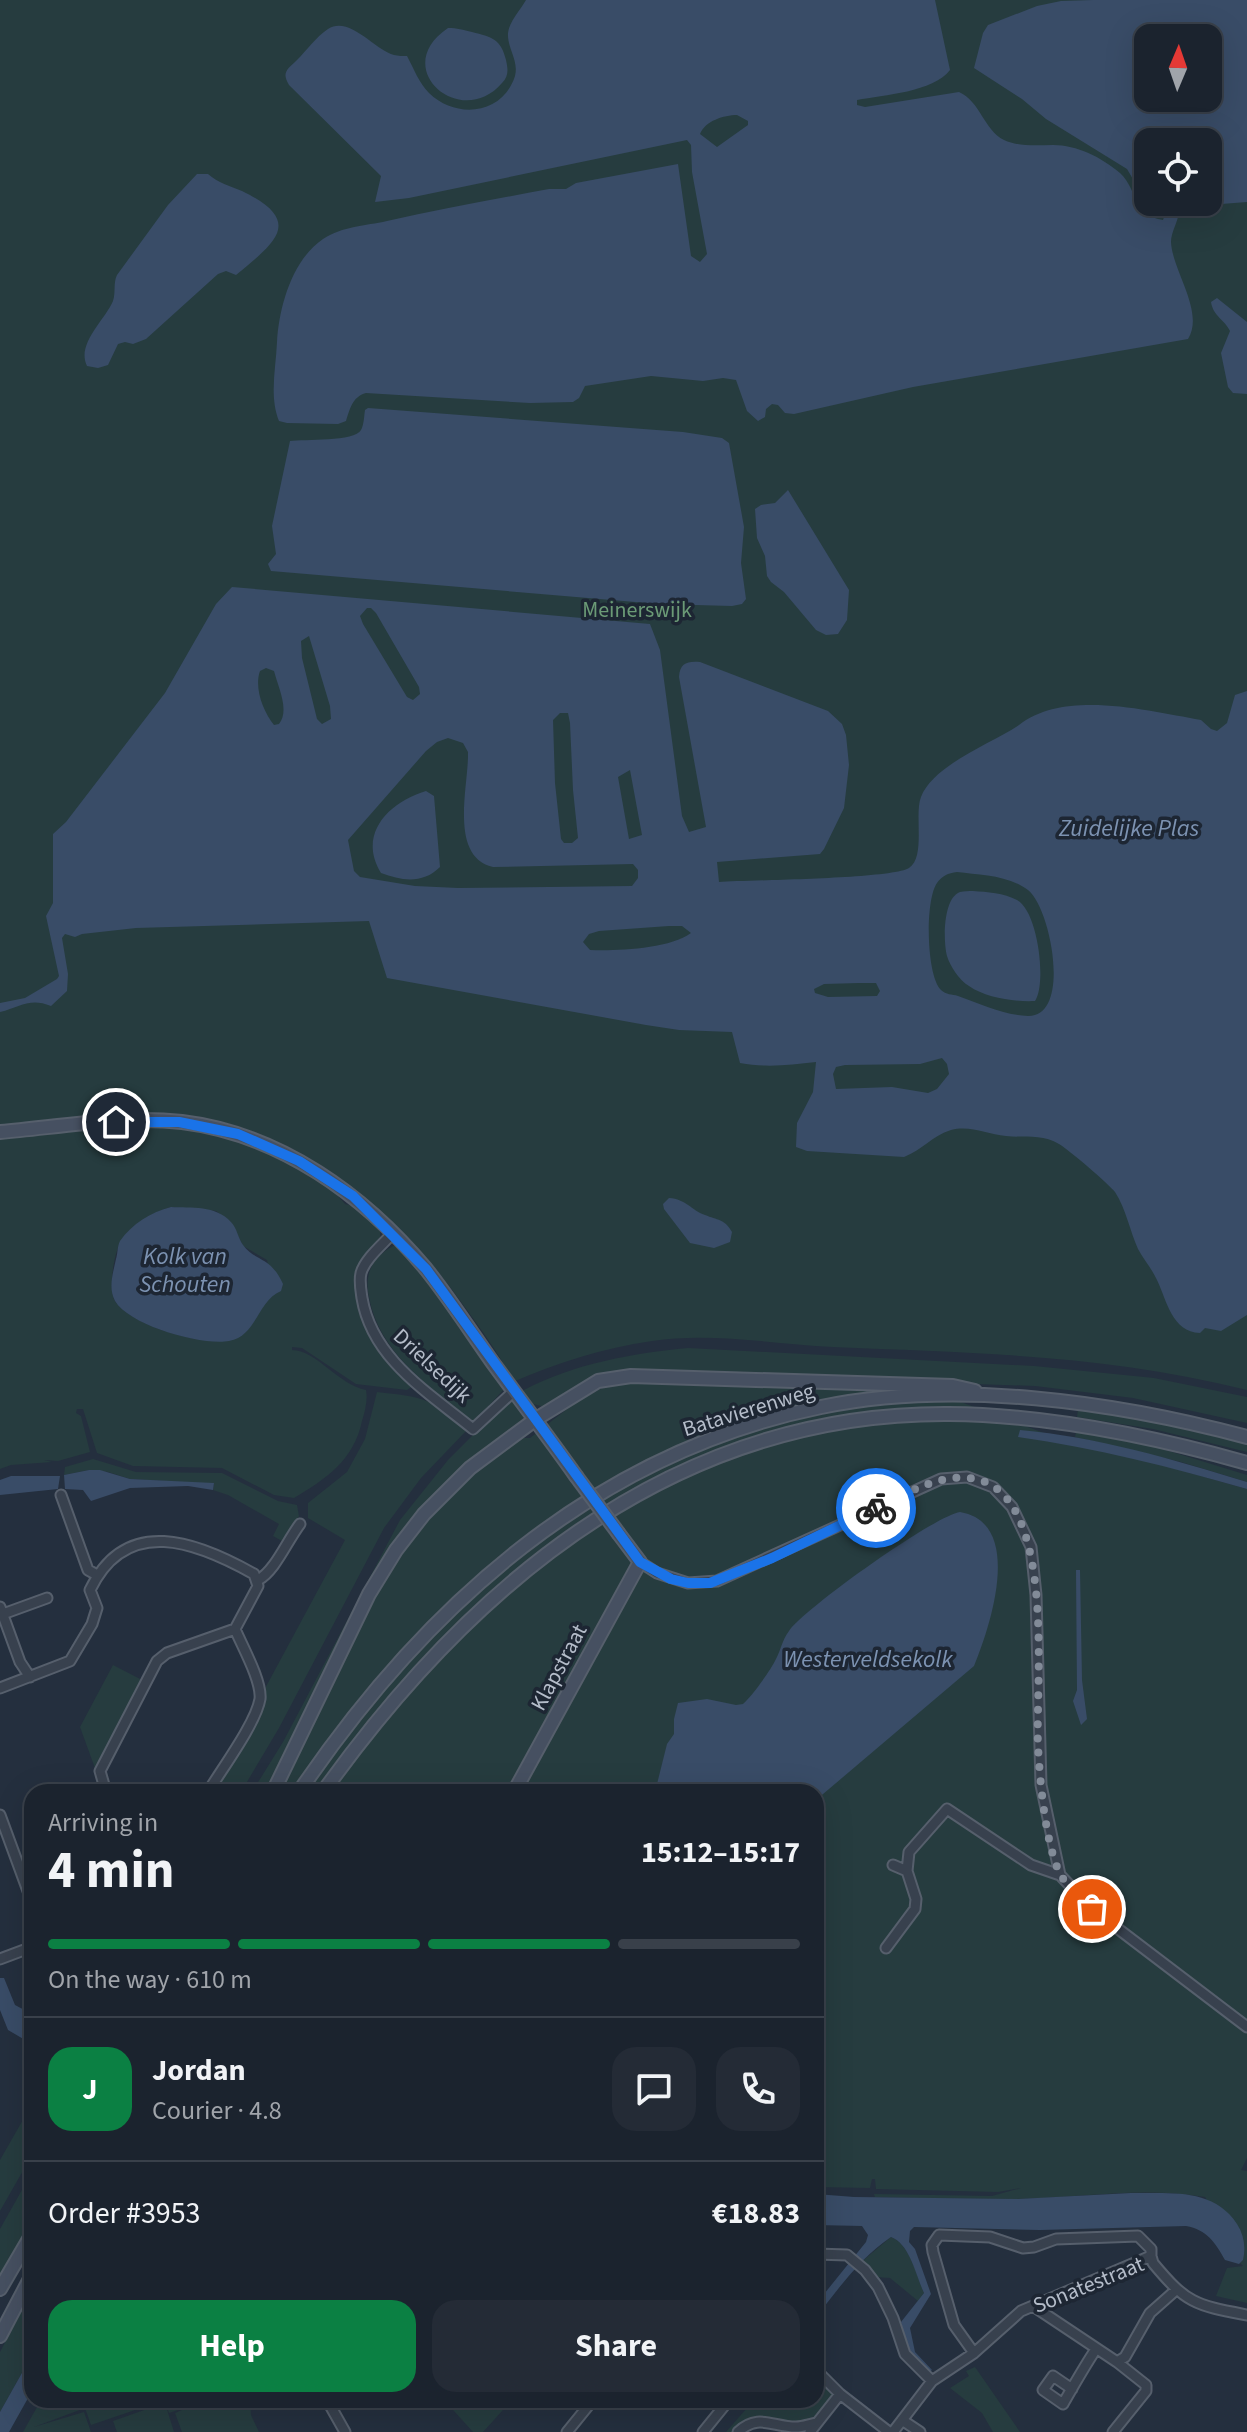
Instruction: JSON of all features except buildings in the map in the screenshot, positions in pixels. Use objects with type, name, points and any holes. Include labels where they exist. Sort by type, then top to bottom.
[{"type":"main road","name":"Drielsedijk","points":[[0,1132],[152,1120],[185,1122],[228,1132],[283,1152],[314,1169],[353,1196],[426,1269],[640,1562]]},
{"type":"main road","points":[[277,1784],[369,1594],[396,1550],[424,1514],[451,1486],[506,1440],[589,1386],[609,1378],[631,1376],[953,1386],[998,1396]]},
{"type":"main road","name":"Batavierenweg","points":[[305,1784],[380,1683],[445,1614],[534,1537],[608,1486],[708,1439],[822,1406],[881,1399],[998,1396],[1130,1411],[1247,1437]]},
{"type":"main road","name":"Batavierenweg","points":[[330,1784],[360,1742],[411,1682],[465,1624],[508,1584],[614,1506],[665,1479],[732,1452],[825,1426],[892,1417],[948,1414],[1021,1418],[1074,1426],[1166,1442],[1247,1463]]},
{"type":"main road","name":"Klapstraat","points":[[518,1784],[640,1562]]},
{"type":"main road","points":[[0,2289],[24,2248]]},
{"type":"main road","points":[[0,2336],[24,2290]]},
{"type":"street","name":"Drielsedijk","points":[[392,1234],[367,1263],[360,1281],[368,1321],[382,1348],[393,1362],[473,1429],[514,1391]]},
{"type":"street","name":"Drielsedijk","points":[[640,1562],[671,1579],[710,1583],[772,1558],[941,1479],[967,1477],[993,1487],[1012,1507],[1031,1547],[1036,1595],[1041,1785],[1060,1875]]},
{"type":"street","points":[[61,1495],[88,1570],[97,1575]]},
{"type":"street","points":[[258,1580],[269,1574],[284,1545],[300,1524]]},
{"type":"street","points":[[0,1688],[70,1661],[92,1624],[97,1608],[90,1590],[97,1575],[110,1559],[126,1549],[149,1542],[174,1541],[217,1553],[254,1574],[258,1586],[235,1629],[167,1653],[157,1661],[100,1771],[104,1784]]},
{"type":"street","points":[[30,1677],[20,1662],[1,1610],[47,1598]]},
{"type":"street","points":[[213,1784],[253,1717],[260,1698],[258,1682],[235,1629]]},
{"type":"street","points":[[886,1948],[915,1909],[916,1899],[907,1871],[909,1852],[947,1809],[1031,1865],[1060,1875],[1092,1909],[1247,2027]]},
{"type":"street","points":[[0,1815],[24,1880]]},
{"type":"street","points":[[893,1865],[907,1871]]},
{"type":"street","points":[[0,1959],[24,1950]]},
{"type":"street","points":[[974,2353],[954,2325],[933,2252],[932,2245],[939,2235],[990,2237],[1023,2248],[1056,2239],[1138,2236],[1147,2243],[1151,2256]]},
{"type":"street","points":[[824,2254],[847,2255],[878,2287],[905,2354],[932,2381]]},
{"type":"street","name":"Sonatestraat","points":[[891,2432],[932,2381],[974,2353],[1021,2311],[1151,2256],[1153,2263],[1176,2290],[1196,2303],[1247,2315]]},
{"type":"street","points":[[1117,2362],[1125,2357],[1150,2313],[1176,2290]]},
{"type":"street","points":[[1033,2306],[1117,2362],[1148,2388],[1113,2432]]},
{"type":"street","points":[[1072,2389],[1096,2349]]},
{"type":"street","points":[[824,2378],[840,2394],[891,2432]]},
{"type":"street","points":[[738,2432],[749,2423],[763,2420],[813,2428],[840,2394]]},
{"type":"street","points":[[332,2408],[345,2432]]},
{"type":"street","points":[[567,2432],[586,2408]]},
{"type":"street","points":[[703,2432],[722,2408]]},
{"type":"street","points":[[902,2420],[920,2432]]},
{"type":"green space","name":"Meinerswijk","points":[[0,0],[1247,0],[1247,1390],[1144,1369],[1041,1358],[697,1338],[652,1341],[598,1352],[513,1382],[498,1354],[467,1310],[414,1244],[350,1186],[315,1162],[237,1126],[195,1117],[147,1114],[0,1126]]},
{"type":"green space","points":[[157,1124],[218,1133],[263,1149],[327,1183],[345,1204],[357,1207],[380,1229],[380,1238],[356,1270],[360,1307],[370,1338],[378,1351],[413,1386],[407,1390],[356,1384],[302,1348],[292,1347],[292,1350],[310,1356],[346,1382],[366,1390],[367,1398],[358,1435],[345,1457],[327,1476],[294,1498],[274,1495],[222,1468],[133,1466],[97,1453],[83,1409],[77,1409],[76,1413],[81,1416],[90,1452],[58,1461],[44,1460],[52,1462],[11,1465],[0,1469],[0,1136]],"holes":[[[171,1207],[216,1211],[231,1222],[243,1246],[267,1260],[274,1294],[247,1330],[228,1340],[211,1341],[174,1334],[124,1311],[113,1296],[112,1280],[116,1254],[131,1230],[143,1220]]]},
{"type":"green space","points":[[393,1246],[398,1246],[423,1271],[505,1388],[475,1421],[468,1420],[407,1366],[383,1335],[374,1317],[368,1289],[369,1274],[375,1261]]},
{"type":"green space","points":[[688,1348],[1034,1366],[1154,1378],[1247,1397],[1247,1423],[1133,1398],[1035,1386],[622,1372],[599,1376],[545,1407],[533,1404],[524,1395],[524,1390],[583,1367],[646,1353]]},
{"type":"green space","points":[[611,1383],[731,1383],[934,1392],[1076,1445],[1131,1456],[1247,1489],[1247,2158],[1241,2170],[1247,2171],[1247,2303],[1216,2296],[1227,2268],[1243,2266],[1240,2263],[1243,2260],[1205,2197],[1158,2193],[1015,2199],[875,2197],[874,2194],[992,2196],[1021,2188],[998,2192],[876,2189],[875,2179],[872,2179],[870,2188],[824,2187],[824,1784],[282,1784],[370,1605],[402,1553],[449,1496],[476,1470],[522,1438],[530,1438],[576,1402]]},
{"type":"green space","points":[[377,1392],[436,1405],[467,1430],[421,1478],[384,1528],[279,1728],[246,1784],[220,1784],[249,1733],[262,1694],[345,1540],[308,1518],[308,1503],[347,1472],[365,1439]]},
{"type":"green space","points":[[513,1400],[522,1410],[523,1422],[414,1521],[274,1784],[257,1784],[283,1742],[400,1520],[448,1460],[506,1402]]},
{"type":"green space","points":[[1078,1409],[1137,1418],[1247,1444],[1247,1452],[1153,1429],[1077,1417]]},
{"type":"green space","points":[[1076,1432],[1156,1447],[1247,1475],[1247,1482],[1181,1462],[1075,1437]]},
{"type":"green space","points":[[93,1459],[136,1472],[222,1473],[278,1501],[297,1505],[299,1516],[282,1541],[273,1536],[279,1524],[228,1495],[213,1490],[214,1484],[130,1479],[89,1470],[64,1475],[65,1467]]},
{"type":"green space","points":[[113,1665],[144,1681],[96,1771],[80,1727]]},
{"type":"green space","points":[[24,2118],[24,2169],[0,2211],[0,2160]]},
{"type":"green space","points":[[24,2186],[24,2244],[0,2286],[0,2229]]},
{"type":"green space","points":[[891,2237],[903,2246],[912,2261],[924,2293],[918,2301],[890,2278],[876,2277],[860,2263]]},
{"type":"green space","points":[[24,2306],[24,2369],[0,2412],[0,2352]]},
{"type":"green space","points":[[975,2367],[1020,2432],[993,2432],[982,2413],[950,2388],[969,2376],[966,2371]]},
{"type":"green space","points":[[824,2383],[832,2392],[834,2397],[824,2408]]},
{"type":"green space","points":[[36,2408],[85,2408],[34,2427],[84,2412],[91,2432],[23,2432]]},
{"type":"green space","points":[[85,2408],[141,2408],[91,2425]]},
{"type":"green space","points":[[167,2408],[174,2432],[117,2432],[113,2421],[147,2409]]},
{"type":"green space","points":[[167,2408],[184,2408],[169,2413]]},
{"type":"green space","points":[[187,2408],[251,2408],[259,2432],[182,2432],[175,2413]]},
{"type":"green space","points":[[451,2408],[505,2408],[483,2432],[473,2432]]},
{"type":"green space","points":[[747,2408],[824,2408],[816,2416],[802,2422],[789,2424],[768,2419],[735,2432],[726,2432]]},
{"type":"water","points":[[526,0],[935,0],[950,70],[920,88],[857,100],[857,105],[865,107],[959,92],[972,102],[991,130],[1004,140],[1022,145],[1071,147],[1105,162],[1126,180],[1134,196],[1134,216],[1163,220],[1164,216],[1178,216],[1171,242],[1193,316],[1188,339],[913,387],[794,414],[785,413],[778,405],[772,404],[766,409],[765,417],[758,421],[747,411],[736,380],[703,381],[651,376],[585,386],[573,402],[530,403],[366,393],[355,400],[346,421],[338,424],[279,421],[274,402],[274,382],[278,328],[284,300],[303,259],[323,239],[338,231],[549,189],[566,189],[576,183],[678,164],[691,256],[700,262],[707,254],[692,172],[691,145],[687,140],[409,198],[375,202],[381,176],[287,81],[288,68],[320,36],[328,29],[344,26],[387,52],[407,56],[422,85],[440,102],[465,110],[478,109],[500,98],[515,76],[508,33]],"holes":[[[737,115],[748,121],[748,125],[717,147],[700,134],[710,122]]]},
{"type":"water","points":[[1247,0],[1247,202],[1222,204],[1222,128],[1134,128],[1134,181],[1127,169],[1046,119],[1022,99],[974,68],[988,25],[1037,6],[1061,1]]},
{"type":"water","points":[[448,28],[485,36],[501,47],[507,63],[507,75],[485,96],[468,100],[451,97],[437,88],[428,76],[425,60],[431,44]]},
{"type":"water","points":[[197,174],[208,174],[262,202],[278,223],[277,233],[262,253],[236,275],[226,271],[218,274],[146,339],[133,344],[118,344],[108,365],[98,368],[87,366],[85,349],[113,301],[117,275],[168,205]]},
{"type":"water","points":[[1217,298],[1247,322],[1247,394],[1233,393],[1228,387],[1221,353],[1230,331],[1212,307],[1211,302]]},
{"type":"water","points":[[368,408],[683,432],[722,438],[729,443],[744,527],[741,563],[746,599],[742,604],[732,606],[659,604],[271,571],[268,564],[276,554],[272,526],[290,441],[357,434]]},
{"type":"water","points":[[788,490],[849,590],[847,620],[838,634],[826,635],[816,630],[767,576],[765,556],[757,538],[755,509],[775,503]]},
{"type":"water","name":"Zuidelijke Plas","points":[[232,587],[650,624],[660,650],[682,816],[689,832],[706,827],[679,677],[683,666],[700,662],[828,711],[842,724],[849,765],[844,808],[824,849],[820,854],[717,862],[719,882],[849,877],[909,868],[917,855],[919,804],[928,785],[950,765],[1038,714],[1083,705],[1132,708],[1201,720],[1217,731],[1227,723],[1235,695],[1247,691],[1247,1315],[1221,1331],[1205,1328],[1200,1333],[1183,1327],[1172,1314],[1155,1276],[1138,1249],[1115,1192],[1053,1141],[958,1129],[938,1136],[904,1157],[807,1151],[796,1147],[797,1123],[813,1092],[816,1062],[750,1065],[740,1063],[732,1032],[646,1025],[387,978],[369,921],[136,928],[75,937],[65,934],[62,938],[68,974],[67,991],[51,1006],[31,1003],[0,1012],[0,1003],[25,998],[59,976],[46,916],[53,903],[53,834],[66,822],[165,693],[216,604]],"holes":[[[371,608],[419,687],[420,694],[413,700],[407,697],[360,616]],[[309,636],[330,706],[331,719],[322,724],[317,719],[302,658],[301,641]],[[266,668],[274,671],[283,705],[279,724],[274,725],[266,713],[258,678],[260,671]],[[560,713],[568,713],[578,838],[572,843],[564,843],[561,839],[553,720]],[[448,738],[463,743],[468,752],[464,818],[470,849],[479,860],[493,867],[633,864],[638,870],[638,878],[632,886],[458,888],[415,886],[360,877],[354,871],[348,840],[426,751]],[[630,770],[642,835],[629,839],[618,777]],[[951,873],[1012,881],[1028,890],[1036,901],[1044,917],[1053,960],[1050,999],[1042,1012],[1028,1016],[1010,1014],[941,990],[932,969],[930,954],[930,905],[937,883]],[[669,926],[682,926],[691,933],[656,946],[601,950],[590,950],[583,942],[589,934]],[[876,983],[880,991],[877,996],[828,997],[815,993],[814,989],[824,984]],[[942,1058],[949,1074],[937,1089],[928,1093],[892,1087],[836,1089],[833,1074],[836,1067],[920,1064]]]},
{"type":"water","points":[[426,791],[434,796],[440,867],[427,876],[412,879],[381,873],[373,845],[381,822],[400,803]]},
{"type":"water","points":[[960,892],[1007,896],[1024,907],[1035,932],[1040,964],[1039,992],[1035,1001],[1010,1000],[984,994],[958,977],[948,960],[945,931],[950,902]]},
{"type":"water","points":[[669,1198],[680,1200],[700,1213],[724,1222],[732,1232],[730,1242],[714,1248],[690,1243],[664,1209],[663,1204]]},
{"type":"water","name":"Kolk van Schouten","points":[[171,1207],[203,1208],[225,1217],[233,1224],[243,1245],[268,1263],[283,1284],[281,1291],[267,1302],[251,1326],[238,1338],[217,1342],[168,1332],[135,1318],[115,1301],[112,1280],[120,1241],[142,1220]]},
{"type":"water","points":[[1020,1430],[1106,1443],[1163,1457],[1247,1482],[1247,1489],[1133,1459],[1018,1437]]},
{"type":"water","points":[[89,1470],[130,1479],[214,1483],[213,1490],[188,1486],[130,1488],[91,1501],[83,1490],[65,1489],[64,1475]]},
{"type":"water","points":[[11,1476],[60,1476],[58,1489],[0,1495],[0,1480]]},
{"type":"water","name":"Westerveldsekolk","points":[[960,1512],[980,1520],[992,1535],[997,1555],[994,1603],[974,1666],[824,1793],[824,1784],[657,1784],[667,1744],[674,1734],[678,1703],[707,1699],[743,1704],[766,1676],[787,1634],[800,1619],[843,1584],[946,1517]]},
{"type":"water","points":[[1076,1570],[1080,1570],[1082,1680],[1087,1719],[1081,1725],[1073,1701],[1077,1690]]},
{"type":"water","points":[[0,1978],[4,1978],[15,2005],[24,2010],[24,2039],[8,2030],[0,2010]]},
{"type":"water","points":[[1131,2193],[1175,2193],[1203,2198],[1227,2212],[1237,2224],[1243,2237],[1243,2260],[1239,2264],[1225,2260],[1210,2238],[1200,2230],[1186,2226],[1040,2230],[914,2227],[910,2231],[909,2242],[915,2249],[931,2294],[910,2328],[915,2352],[932,2370],[928,2373],[907,2351],[901,2322],[924,2293],[908,2253],[898,2241],[891,2237],[880,2245],[824,2307],[824,2294],[866,2242],[868,2235],[862,2226],[824,2225],[824,2195],[1018,2199]]},
{"type":"water","points":[[24,2369],[24,2405],[9,2432],[0,2432],[0,2412]]},
{"type":"way so far","points":[[876,1508],[941,1479],[967,1477],[993,1487],[1006,1498],[1020,1521],[1031,1547],[1036,1595],[1038,1744],[1041,1785],[1052,1845],[1060,1875],[1092,1909]]},
{"type":"route","points":[[116,1122],[179,1122],[238,1134],[283,1152],[353,1196],[426,1269],[640,1562],[657,1573],[688,1583],[717,1581],[876,1508]]}]
